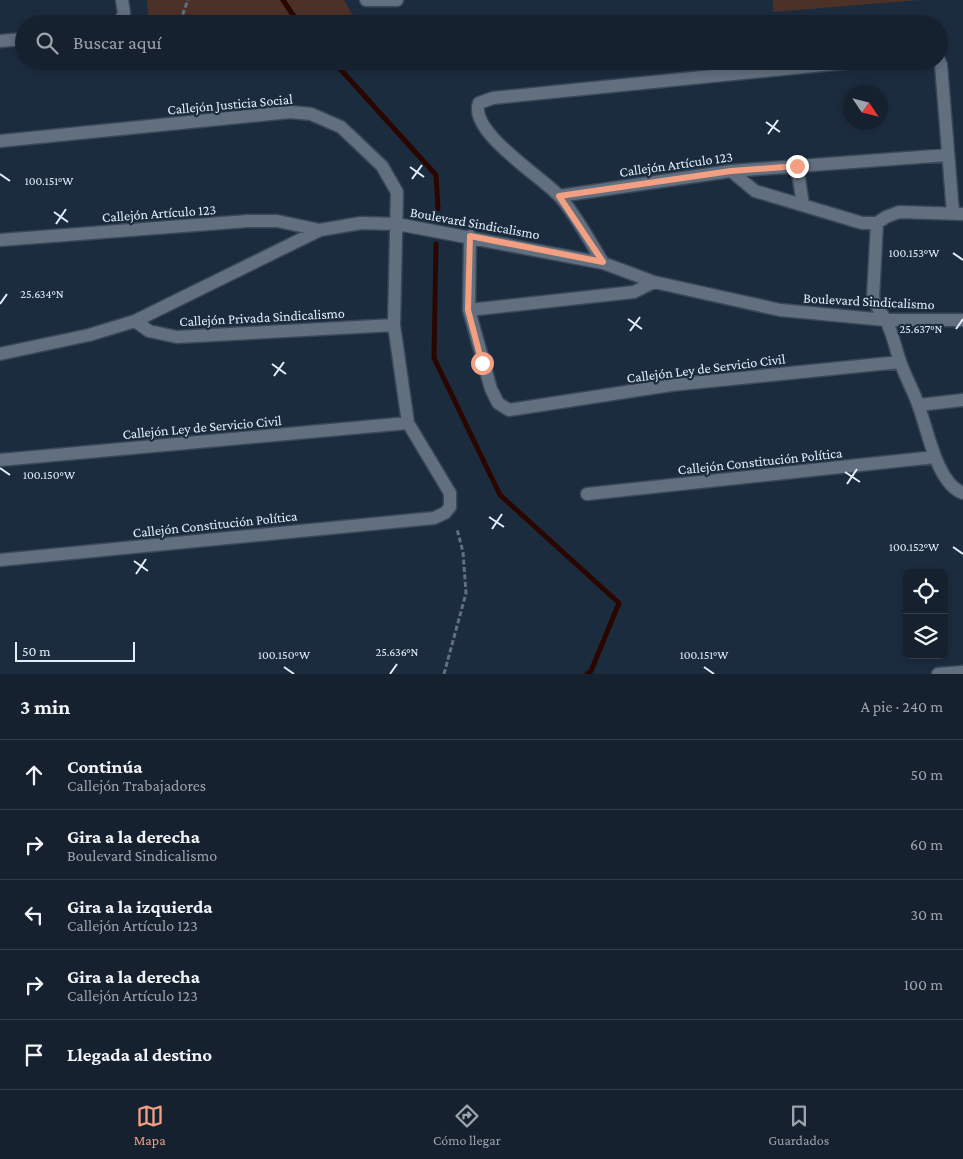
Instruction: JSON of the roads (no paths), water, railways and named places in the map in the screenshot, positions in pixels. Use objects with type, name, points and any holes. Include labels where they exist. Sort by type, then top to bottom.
[{"type":"street","points":[[122,0],[124,12],[122,15]]},
{"type":"street","points":[[366,0],[397,0]]},
{"type":"street","points":[[0,41],[15,40]]},
{"type":"street","points":[[603,262],[559,196],[518,162],[481,123],[477,110],[479,104],[493,98],[773,70]]},
{"type":"street","points":[[731,171],[755,191],[862,223],[877,223],[899,212],[958,213],[948,155],[942,70]]},
{"type":"street","name":"Callejón Justicia Social","points":[[0,140],[290,112],[310,114],[341,127],[382,166],[397,192],[394,325],[408,423]]},
{"type":"street","name":"Callejón Artículo 123","points":[[559,196],[731,171],[948,155]]},
{"type":"street","points":[[797,166],[803,205]]},
{"type":"street","name":"Callejón Artículo 123","points":[[0,240],[248,221],[277,221],[320,230]]},
{"type":"street","name":"Boulevard Sindicalismo","points":[[0,354],[89,335],[135,321],[320,230],[361,223],[397,224],[603,262],[654,282],[780,310],[886,320],[963,320]]},
{"type":"street","points":[[877,223],[874,298],[877,310],[886,320],[900,362],[919,405],[935,457],[943,473],[960,492]]},
{"type":"street","points":[[470,236],[468,310],[634,292],[654,282]]},
{"type":"street","name":"Callejón Ley de Servicio Civil","points":[[468,310],[478,352],[494,396],[503,407],[515,410],[671,384],[900,362]]},
{"type":"street","name":"Callejón Privada Sindicalismo","points":[[135,321],[150,331],[177,337],[394,325]]},
{"type":"street","points":[[919,405],[963,400]]},
{"type":"street","name":"Callejón Ley de Servicio Civil","points":[[0,460],[408,423]]},
{"type":"street","name":"Callejón Constitución Política","points":[[0,560],[434,518],[445,513],[450,507],[450,493],[408,423]]},
{"type":"street","name":"Callejón Constitución Política","points":[[587,494],[935,457]]},
{"type":"waterway","points":[[283,0],[293,15]]},
{"type":"waterway","points":[[341,70],[436,175],[438,209]]},
{"type":"waterway","points":[[436,244],[434,358],[500,495],[619,603],[591,671],[587,674]]}]
